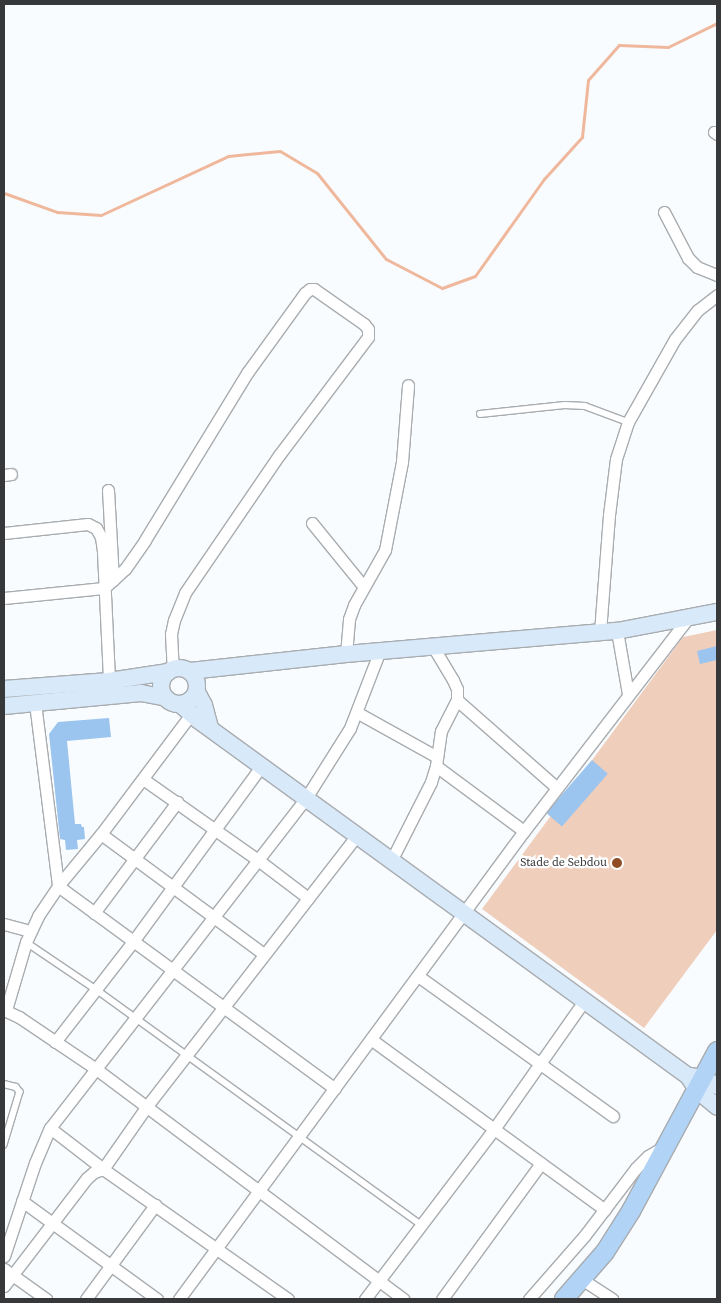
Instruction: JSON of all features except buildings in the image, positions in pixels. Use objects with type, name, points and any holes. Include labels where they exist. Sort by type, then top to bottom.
[{"type":"main road","points":[[4,690],[109,681],[171,671],[190,671],[346,654],[379,653],[617,631],[717,612]]},
{"type":"main road","points":[[186,709],[197,689],[215,668]]},
{"type":"main road","points":[[171,671],[164,676],[161,688],[170,702],[186,709],[357,835],[466,912],[584,1001],[701,1083],[717,1107]]},
{"type":"main road","points":[[190,671],[194,676],[210,727]]},
{"type":"main road","points":[[4,706],[141,693],[166,698]]},
{"type":"main road","points":[[564,1299],[583,1280],[605,1252],[631,1211],[668,1145],[717,1050]]},
{"type":"street","points":[[664,212],[688,258],[697,267],[717,275]]},
{"type":"street","points":[[4,598],[108,584],[129,563],[149,534],[246,373],[308,290],[314,289],[364,324],[369,334],[365,343],[279,455],[185,593],[174,620],[171,634],[171,671]]},
{"type":"street","points":[[600,632],[616,459],[628,422],[675,339],[698,310],[717,294]]},
{"type":"street","points":[[346,654],[349,619],[385,550],[402,462],[408,385]]},
{"type":"street","points":[[108,490],[109,681]]},
{"type":"street","points":[[312,523],[364,588]]},
{"type":"street","points":[[4,533],[88,524],[93,526],[101,537],[108,584]]},
{"type":"street","points":[[179,1299],[298,1136],[372,1040],[524,831],[687,619]]},
{"type":"street","points":[[617,631],[628,694]]},
{"type":"street","points":[[392,859],[424,797],[437,762],[441,730],[457,700],[457,689],[434,648]]},
{"type":"street","points":[[4,1256],[35,1163],[50,1128],[306,798],[337,751],[358,714],[379,653]]},
{"type":"street","points":[[457,700],[558,788]]},
{"type":"street","points":[[35,703],[58,886],[335,1089]]},
{"type":"street","points":[[186,709],[143,779],[58,886],[28,936],[5,1010],[19,1016],[96,1069],[403,1299]]},
{"type":"street","points":[[358,714],[437,762],[524,831]]},
{"type":"street","points":[[55,1042],[97,990],[262,765]]},
{"type":"street","points":[[143,779],[258,860],[308,898]]},
{"type":"street","points":[[94,913],[176,802]]},
{"type":"street","points":[[101,834],[264,954]]},
{"type":"street","points":[[4,1286],[9,1272],[54,1223],[87,1178],[94,1172],[103,1169],[146,1106],[357,835]]},
{"type":"street","points":[[4,924],[28,936]]},
{"type":"street","points":[[418,976],[613,1116]]},
{"type":"street","points":[[365,1299],[420,1224],[494,1129],[584,1001]]},
{"type":"street","points":[[372,1040],[605,1210]]},
{"type":"street","points":[[50,1128],[103,1169],[217,1247],[288,1299]]},
{"type":"street","points":[[529,1299],[605,1210],[636,1168],[648,1156],[668,1145]]},
{"type":"street","points":[[442,1299],[541,1164]]},
{"type":"street","points":[[22,1201],[157,1299]]},
{"type":"street","points":[[86,1299],[155,1205]]},
{"type":"street","points":[[9,1272],[46,1299]]},
{"type":"street","points":[[583,1280],[612,1299]]},
{"type":"lane","points":[[480,414],[585,406],[628,422]]},
{"type":"lane","points":[[28,936],[97,990],[420,1224]]},
{"type":"lane","points":[[4,1084],[16,1088],[20,1092],[4,1146]]},
{"type":"shaded area","name":"Stade de Sebdou","points":[[717,630],[717,930],[644,1028],[482,909],[683,637]]},
{"type":"waterway","points":[[4,193],[57,212],[101,215],[228,156],[280,151],[317,173],[386,259],[442,288],[475,276],[544,179],[582,137],[588,80],[619,45],[668,47],[717,23]]},
{"type":"place","name":"Stade de Sebdou","points":[[617,863]]}]
